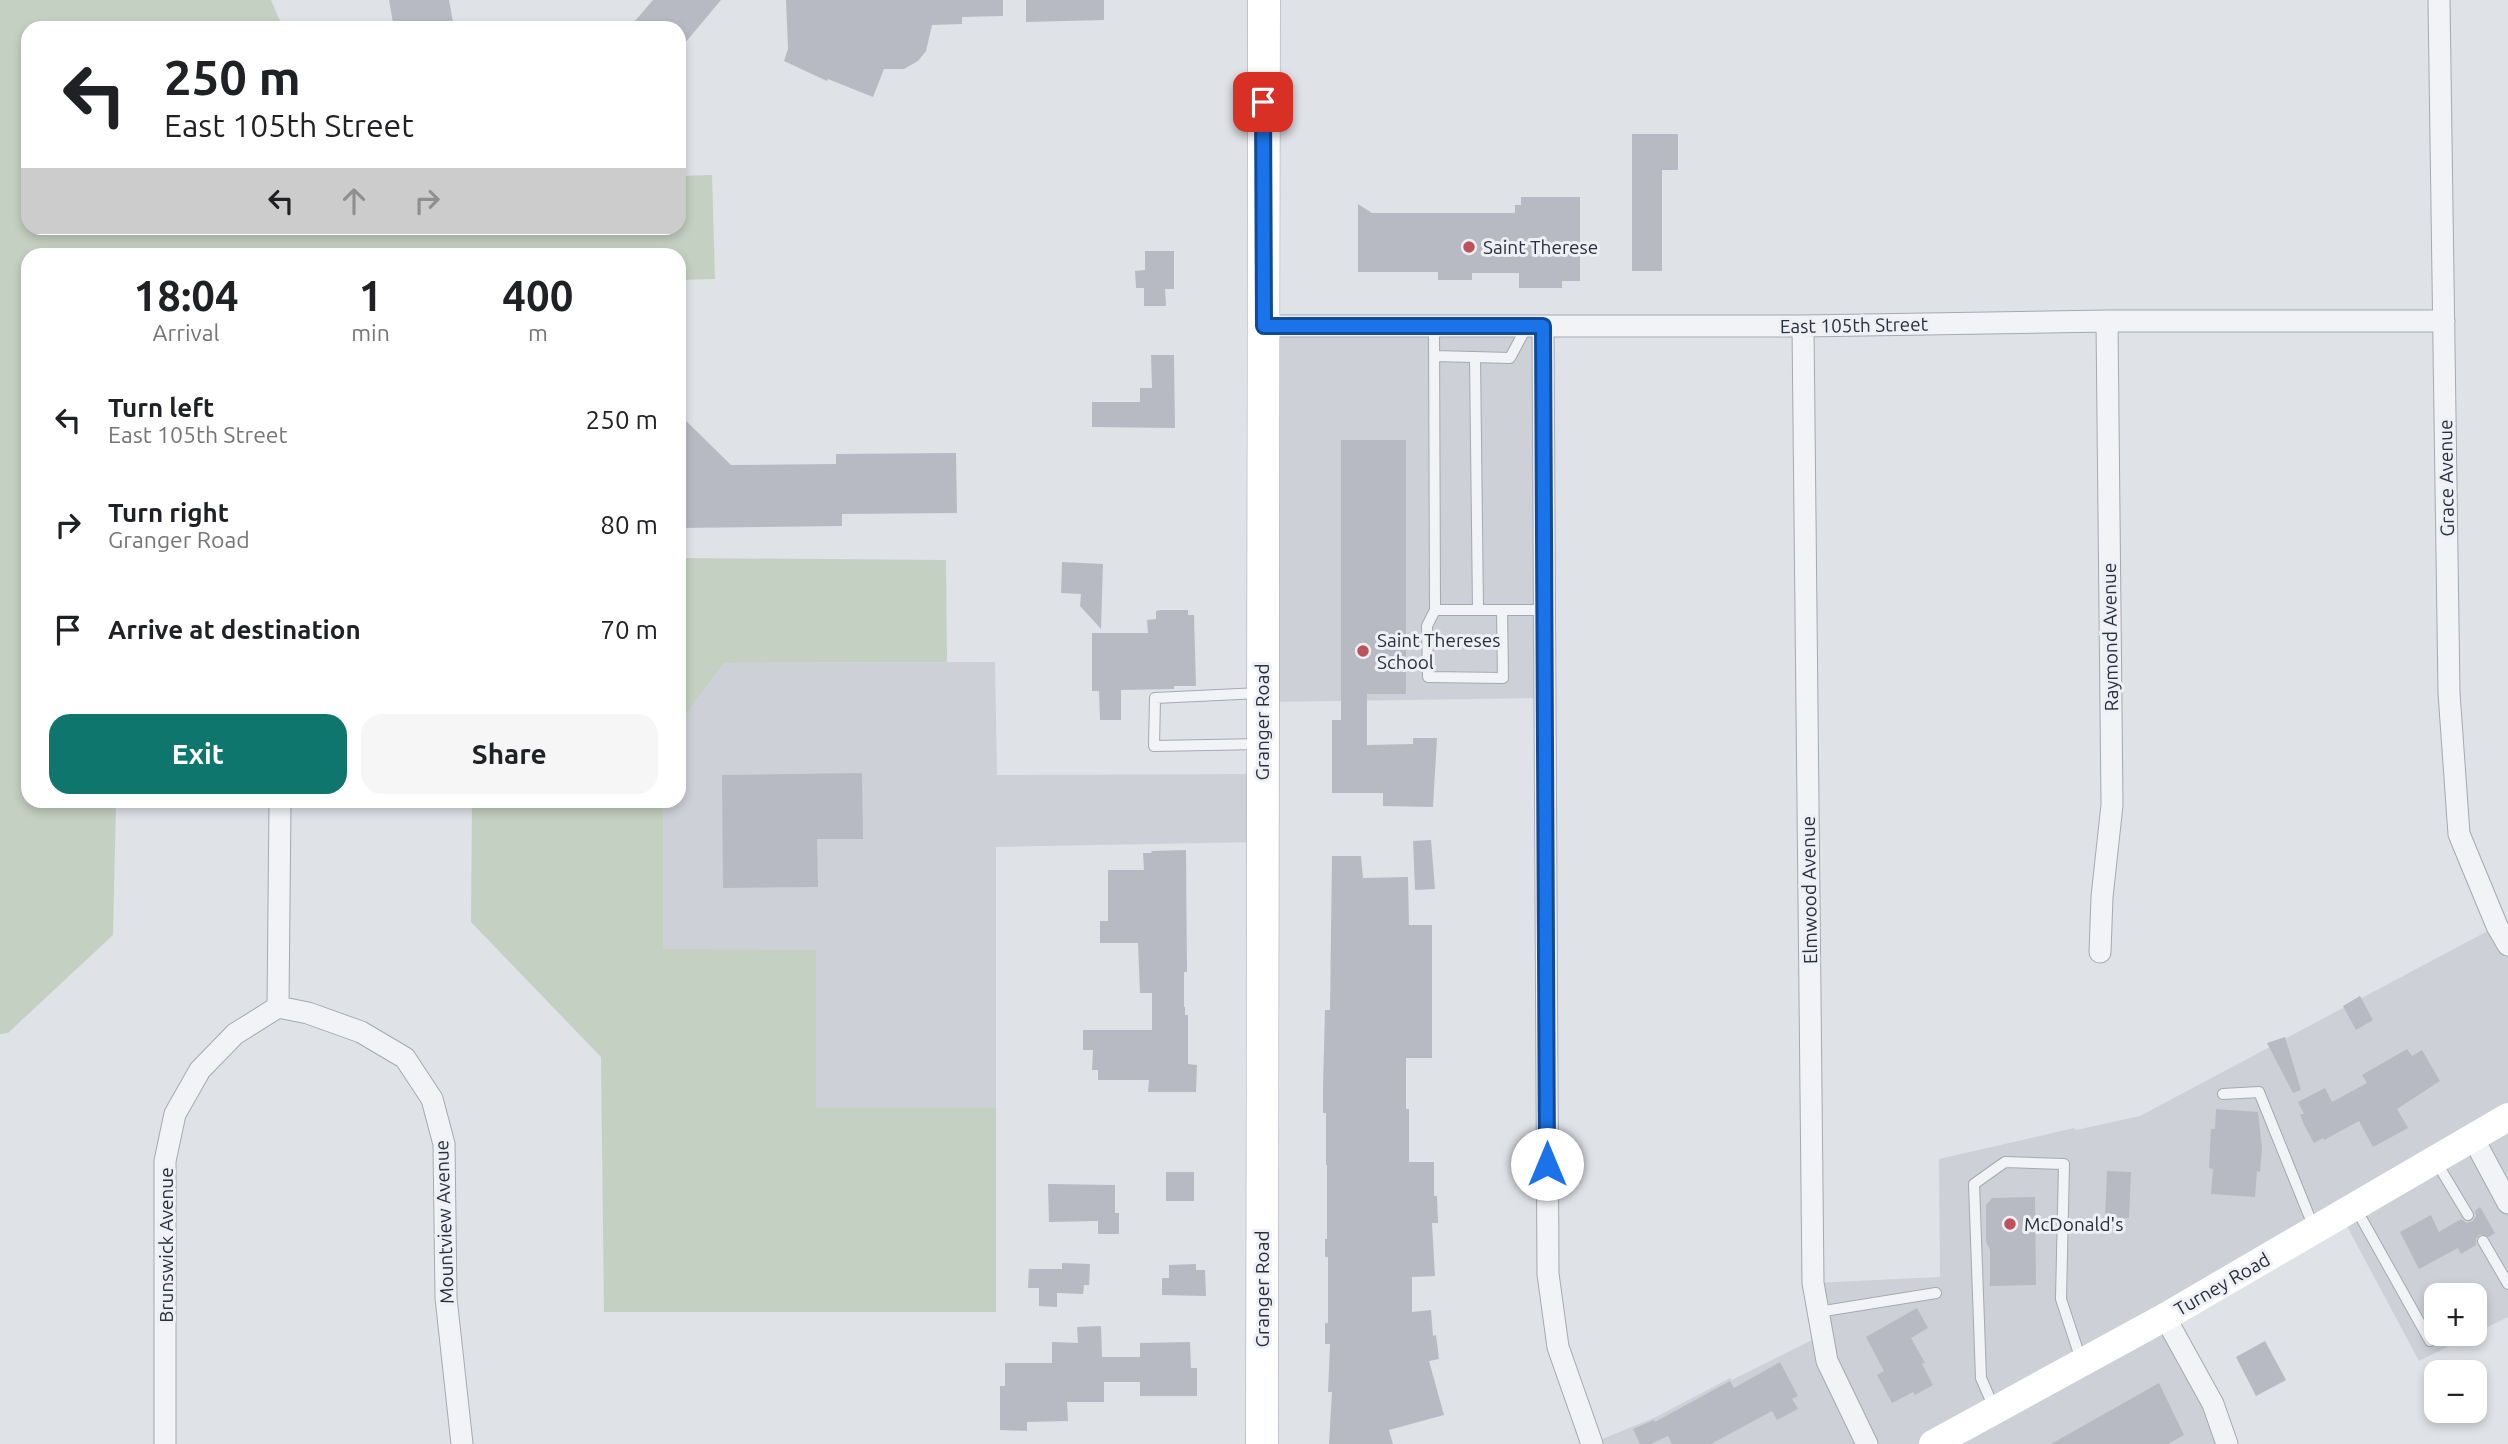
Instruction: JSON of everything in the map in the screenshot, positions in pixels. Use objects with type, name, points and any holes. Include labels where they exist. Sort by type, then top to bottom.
[{"type":"main road","name":"Granger Road","points":[[1262,1444],[1264,0]]},
{"type":"main road","name":"Turney Road","points":[[1933,1444],[2165,1317],[2508,1117]]},
{"type":"street","name":"Grace Avenue","points":[[2440,0],[2449,693],[2459,834],[2497,926],[2508,944]]},
{"type":"street","name":"East 105th Street","points":[[1264,326],[1803,326],[2107,321],[2444,321]]},
{"type":"street","name":"Raymond Avenue","points":[[2100,952],[2102,897],[2112,805],[2107,321]]},
{"type":"street","points":[[1535,326],[1545,610],[1548,1274],[1558,1347],[1592,1444]]},
{"type":"street","name":"Elmwood Avenue","points":[[1803,326],[1813,1283],[1828,1361],[1867,1444]]},
{"type":"street","points":[[278,1007],[280,808]]},
{"type":"street","name":"Brunswick Avenue","points":[[165,1444],[165,1161],[176,1114],[200,1070],[235,1034],[278,1007]]},
{"type":"street","name":"Mountview Avenue","points":[[278,1007],[308,1013],[361,1032],[405,1058],[432,1100],[444,1144],[446,1298],[461,1444]]},
{"type":"street","points":[[2473,1138],[2508,1203]]},
{"type":"street","points":[[2165,1317],[2213,1404],[2227,1444]]},
{"type":"lane","points":[[1434,326],[1436,610],[1427,625],[1428,677],[1503,678],[1502,610]]},
{"type":"lane","points":[[1435,356],[1510,358],[1535,326]]},
{"type":"lane","points":[[1475,357],[1478,610]]},
{"type":"lane","points":[[1436,610],[1545,610]]},
{"type":"lane","points":[[1262,693],[1155,698],[1154,746],[1262,744]]},
{"type":"lane","points":[[2223,1094],[2259,1092],[2315,1230]]},
{"type":"lane","points":[[2435,1160],[2468,1215]]},
{"type":"lane","points":[[1995,1410],[1981,1378],[1974,1184],[2005,1162],[2064,1164],[2061,1299],[2082,1362]]},
{"type":"lane","points":[[2355,1207],[2424,1330]]},
{"type":"lane","points":[[2483,1241],[2508,1284]]},
{"type":"lane","points":[[1818,1312],[1936,1293]]},
{"type":"shaded area","points":[[1264,326],[1543,326],[1545,698],[1262,702]]},
{"type":"shaded area","points":[[995,662],[997,775],[1262,774],[1262,842],[996,847],[996,1108],[816,1108],[816,950],[663,950],[663,808],[686,808],[686,715],[724,663]]},
{"type":"shaded area","points":[[2497,926],[2508,945],[2508,1317],[2487,1328],[2487,1283],[2424,1283],[2424,1346],[2450,1346],[2419,1361],[2341,1215],[2165,1317],[2227,1444],[1590,1444],[1656,1417],[1730,1378],[1732,1380],[1822,1335],[1813,1283],[1940,1277],[1939,1159],[2074,1128],[2076,1130],[2140,1116]]},
{"type":"green space","points":[[0,0],[271,0],[280,21],[21,21],[21,235],[686,235],[686,176],[712,175],[715,279],[686,280],[686,248],[21,248],[21,808],[116,808],[113,935],[8,1033],[0,1034]]},
{"type":"green space","points":[[686,558],[946,560],[947,662],[724,663],[686,715]]},
{"type":"green space","points":[[472,808],[663,808],[663,949],[816,950],[816,1108],[996,1108],[996,1312],[604,1312],[601,1057],[471,922]]},
{"type":"building","points":[[389,0],[449,0],[453,21],[393,21]]},
{"type":"building","points":[[653,0],[721,0],[686,42],[686,21],[635,21]]},
{"type":"building","points":[[786,0],[1003,0],[1003,16],[962,17],[962,24],[932,25],[926,51],[918,61],[904,69],[884,69],[873,97],[828,79],[827,81],[784,61],[788,49]]},
{"type":"building","points":[[1026,0],[1104,0],[1104,20],[1026,22]]},
{"type":"building","points":[[1632,134],[1678,134],[1678,170],[1662,170],[1662,271],[1632,271]]},
{"type":"building","name":"Saint Therese","points":[[1521,197],[1580,197],[1580,281],[1562,281],[1562,288],[1519,288],[1519,273],[1472,273],[1472,280],[1438,280],[1438,272],[1358,272],[1358,204],[1372,213],[1515,213],[1515,205],[1521,205]]},
{"type":"building","points":[[1145,251],[1174,251],[1174,289],[1165,289],[1166,306],[1144,306],[1144,288],[1136,288],[1135,271],[1145,270]]},
{"type":"building","points":[[1151,355],[1174,355],[1175,428],[1092,427],[1092,402],[1140,402],[1140,388],[1152,388]]},
{"type":"building","points":[[686,421],[731,465],[836,464],[836,454],[956,453],[957,513],[842,514],[842,526],[686,528]]},
{"type":"building","points":[[1341,440],[1406,440],[1406,694],[1367,694],[1367,745],[1413,744],[1413,738],[1437,738],[1433,807],[1383,806],[1383,793],[1332,793],[1332,720],[1341,720]]},
{"type":"building","points":[[1062,562],[1103,564],[1101,629],[1080,606],[1081,594],[1061,593]]},
{"type":"building","points":[[1188,610],[1188,615],[1194,615],[1196,686],[1121,690],[1121,720],[1100,720],[1099,691],[1092,691],[1092,633],[1148,633],[1147,620],[1156,619],[1156,611]]},
{"type":"building","points":[[862,773],[863,839],[817,839],[818,887],[723,888],[722,775]]},
{"type":"building","points":[[1431,840],[1435,889],[1415,890],[1413,841]]},
{"type":"building","points":[[1186,850],[1187,972],[1184,972],[1184,1007],[1185,1015],[1188,1015],[1188,1064],[1197,1065],[1196,1092],[1148,1092],[1149,1080],[1098,1080],[1098,1070],[1092,1070],[1093,1050],[1083,1050],[1083,1030],[1152,1030],[1152,993],[1140,993],[1138,943],[1100,943],[1100,921],[1108,921],[1108,870],[1144,870],[1143,853]]},
{"type":"building","points":[[1332,856],[1361,856],[1363,878],[1408,877],[1409,925],[1432,925],[1432,1058],[1406,1058],[1406,1109],[1409,1109],[1409,1162],[1434,1162],[1434,1196],[1437,1196],[1438,1223],[1432,1223],[1435,1276],[1412,1277],[1412,1312],[1431,1310],[1433,1336],[1436,1335],[1439,1359],[1429,1361],[1444,1415],[1389,1430],[1393,1444],[1329,1444],[1332,1392],[1328,1392],[1330,1344],[1325,1344],[1325,1323],[1328,1323],[1328,1257],[1325,1257],[1327,1165],[1323,1087],[1325,1010],[1330,1010]]},
{"type":"building","points":[[2360,996],[2373,1020],[2356,1030],[2343,1006]]},
{"type":"building","points":[[2285,1037],[2301,1090],[2293,1093],[2267,1043]]},
{"type":"building","points":[[2407,1049],[2412,1056],[2422,1050],[2440,1081],[2397,1109],[2408,1128],[2373,1147],[2359,1121],[2314,1143],[2304,1125],[2300,1114],[2304,1114],[2298,1102],[2325,1088],[2332,1102],[2367,1083],[2362,1075]]},
{"type":"building","points":[[2216,1109],[2258,1112],[2262,1148],[2255,1197],[2211,1194],[2213,1169],[2209,1168],[2210,1145],[2211,1129],[2215,1129]]},
{"type":"building","points":[[2107,1171],[2131,1172],[2129,1218],[2105,1217]]},
{"type":"building","points":[[1166,1172],[1194,1172],[1194,1201],[1166,1201]]},
{"type":"building","points":[[1048,1184],[1115,1185],[1115,1213],[1119,1213],[1119,1234],[1098,1234],[1098,1221],[1049,1222]]},
{"type":"building","name":"McDonald's","points":[[2035,1197],[2036,1285],[1990,1286],[1986,1205],[1992,1198]]},
{"type":"building","points":[[2480,1207],[2495,1233],[2489,1237],[2480,1234],[2476,1238],[2476,1245],[2461,1254],[2458,1248],[2419,1269],[2400,1232],[2431,1215],[2439,1232],[2461,1219],[2467,1223],[2473,1221],[2475,1211]]},
{"type":"building","points":[[1062,1263],[1090,1264],[1089,1285],[1084,1285],[1083,1294],[1057,1293],[1057,1307],[1039,1306],[1039,1288],[1028,1288],[1029,1269],[1062,1269]]},
{"type":"building","points":[[1196,1264],[1196,1270],[1205,1270],[1206,1296],[1162,1295],[1162,1278],[1169,1278],[1169,1265]]},
{"type":"building","points":[[1917,1308],[1928,1328],[1911,1338],[1933,1385],[1892,1403],[1877,1375],[1884,1371],[1866,1337]]},
{"type":"building","points":[[1101,1326],[1102,1357],[1140,1357],[1140,1343],[1190,1342],[1191,1368],[1197,1368],[1197,1396],[1140,1396],[1140,1382],[1104,1382],[1104,1402],[1067,1402],[1068,1421],[1027,1422],[1027,1431],[1000,1430],[1000,1386],[1005,1386],[1005,1363],[1052,1363],[1052,1342],[1078,1343],[1077,1327]]},
{"type":"building","points":[[2265,1341],[2286,1380],[2256,1396],[2236,1357]]},
{"type":"building","points":[[1780,1362],[1798,1396],[1792,1399],[1798,1409],[1777,1420],[1772,1411],[1711,1444],[1672,1444],[1668,1436],[1651,1444],[1640,1444],[1633,1429],[1654,1420],[1655,1422],[1730,1381],[1734,1388]]},
{"type":"building","points":[[2159,1383],[2184,1435],[2168,1444],[2051,1444]]},
{"type":"place","name":"Saint Therese","points":[[1469,247]]},
{"type":"place","name":"Saint Thereses School","points":[[1363,651]]},
{"type":"place","name":"McDonald's","points":[[2010,1224]]},
{"type":"route","points":[[1263,102],[1264,326],[1543,326],[1547,1164]]}]
